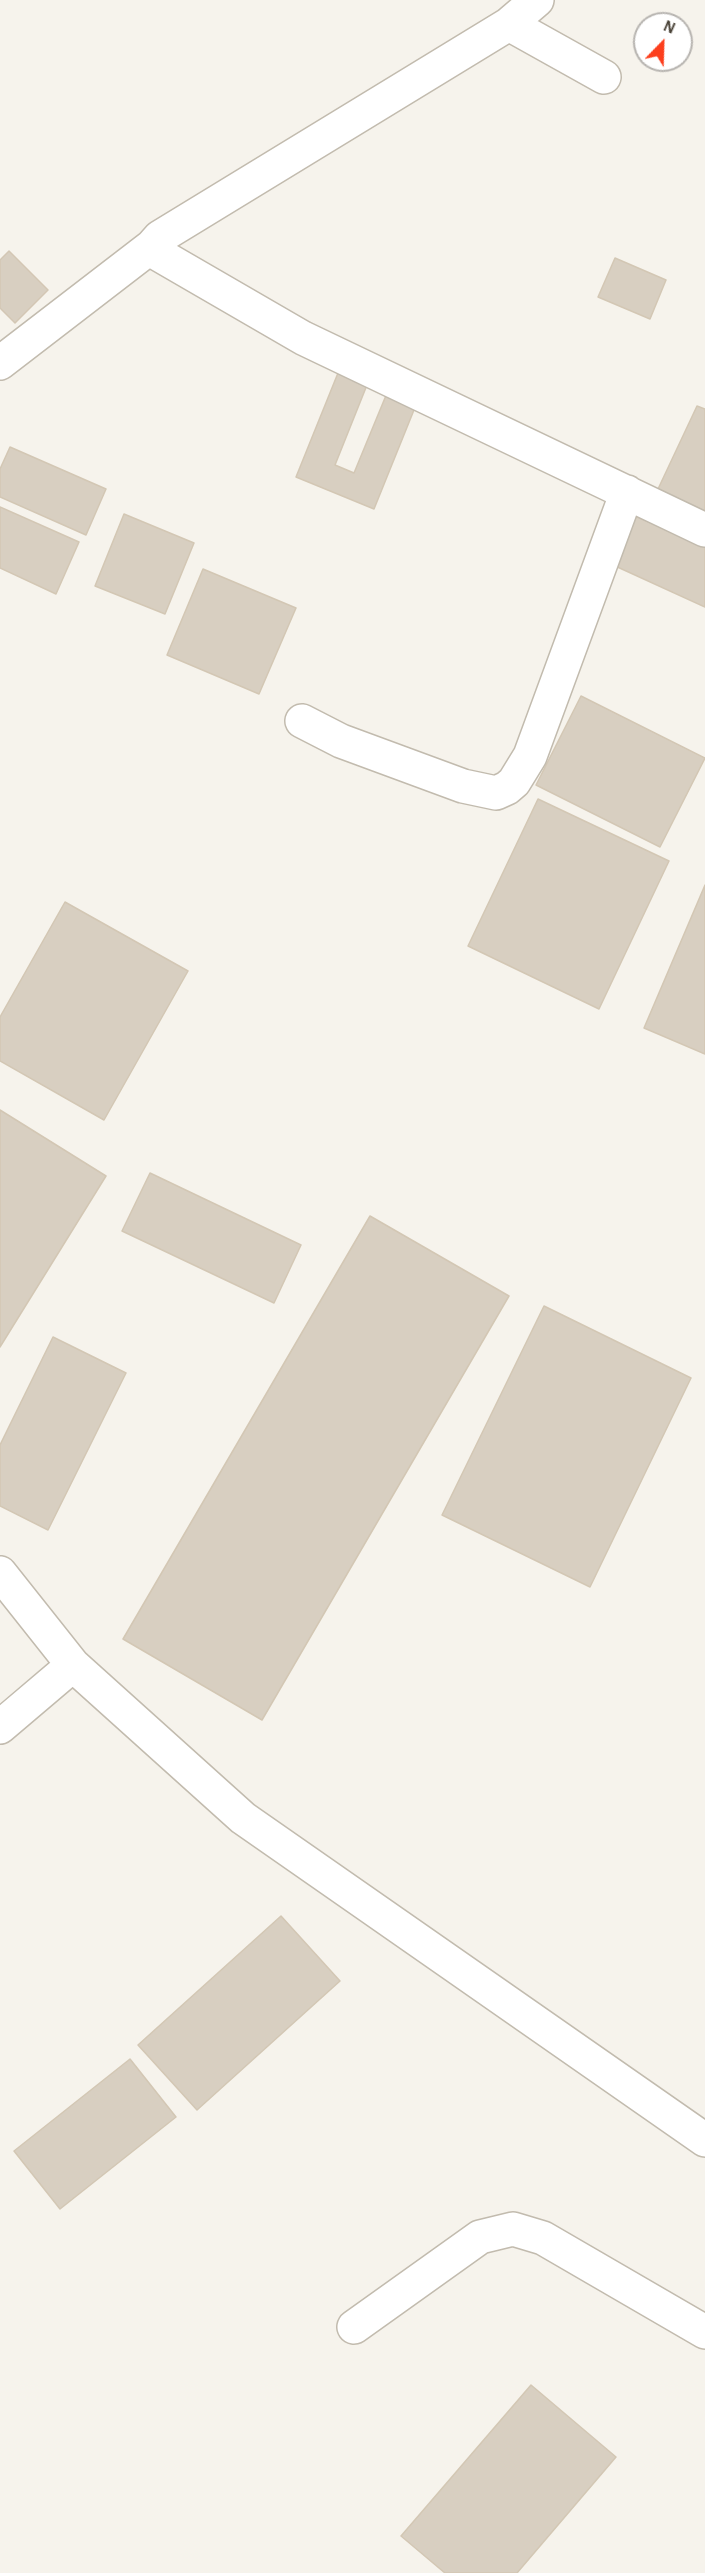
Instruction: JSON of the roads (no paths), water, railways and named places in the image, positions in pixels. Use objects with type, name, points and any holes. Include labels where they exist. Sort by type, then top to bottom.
[{"type":"street","points":[[0,363],[152,246],[160,237],[509,24],[537,0]]},
{"type":"street","points":[[509,24],[604,77]]},
{"type":"street","points":[[152,246],[158,254],[303,338],[705,530]]},
{"type":"street","points":[[302,721],[341,741],[464,786],[496,793],[507,788],[514,782],[530,756],[627,492]]},
{"type":"street","points":[[0,1573],[73,1665],[243,1818],[705,2140]]},
{"type":"street","points":[[0,1727],[73,1665]]},
{"type":"street","points":[[354,2327],[480,2237],[513,2229],[543,2238],[705,2332]]}]
